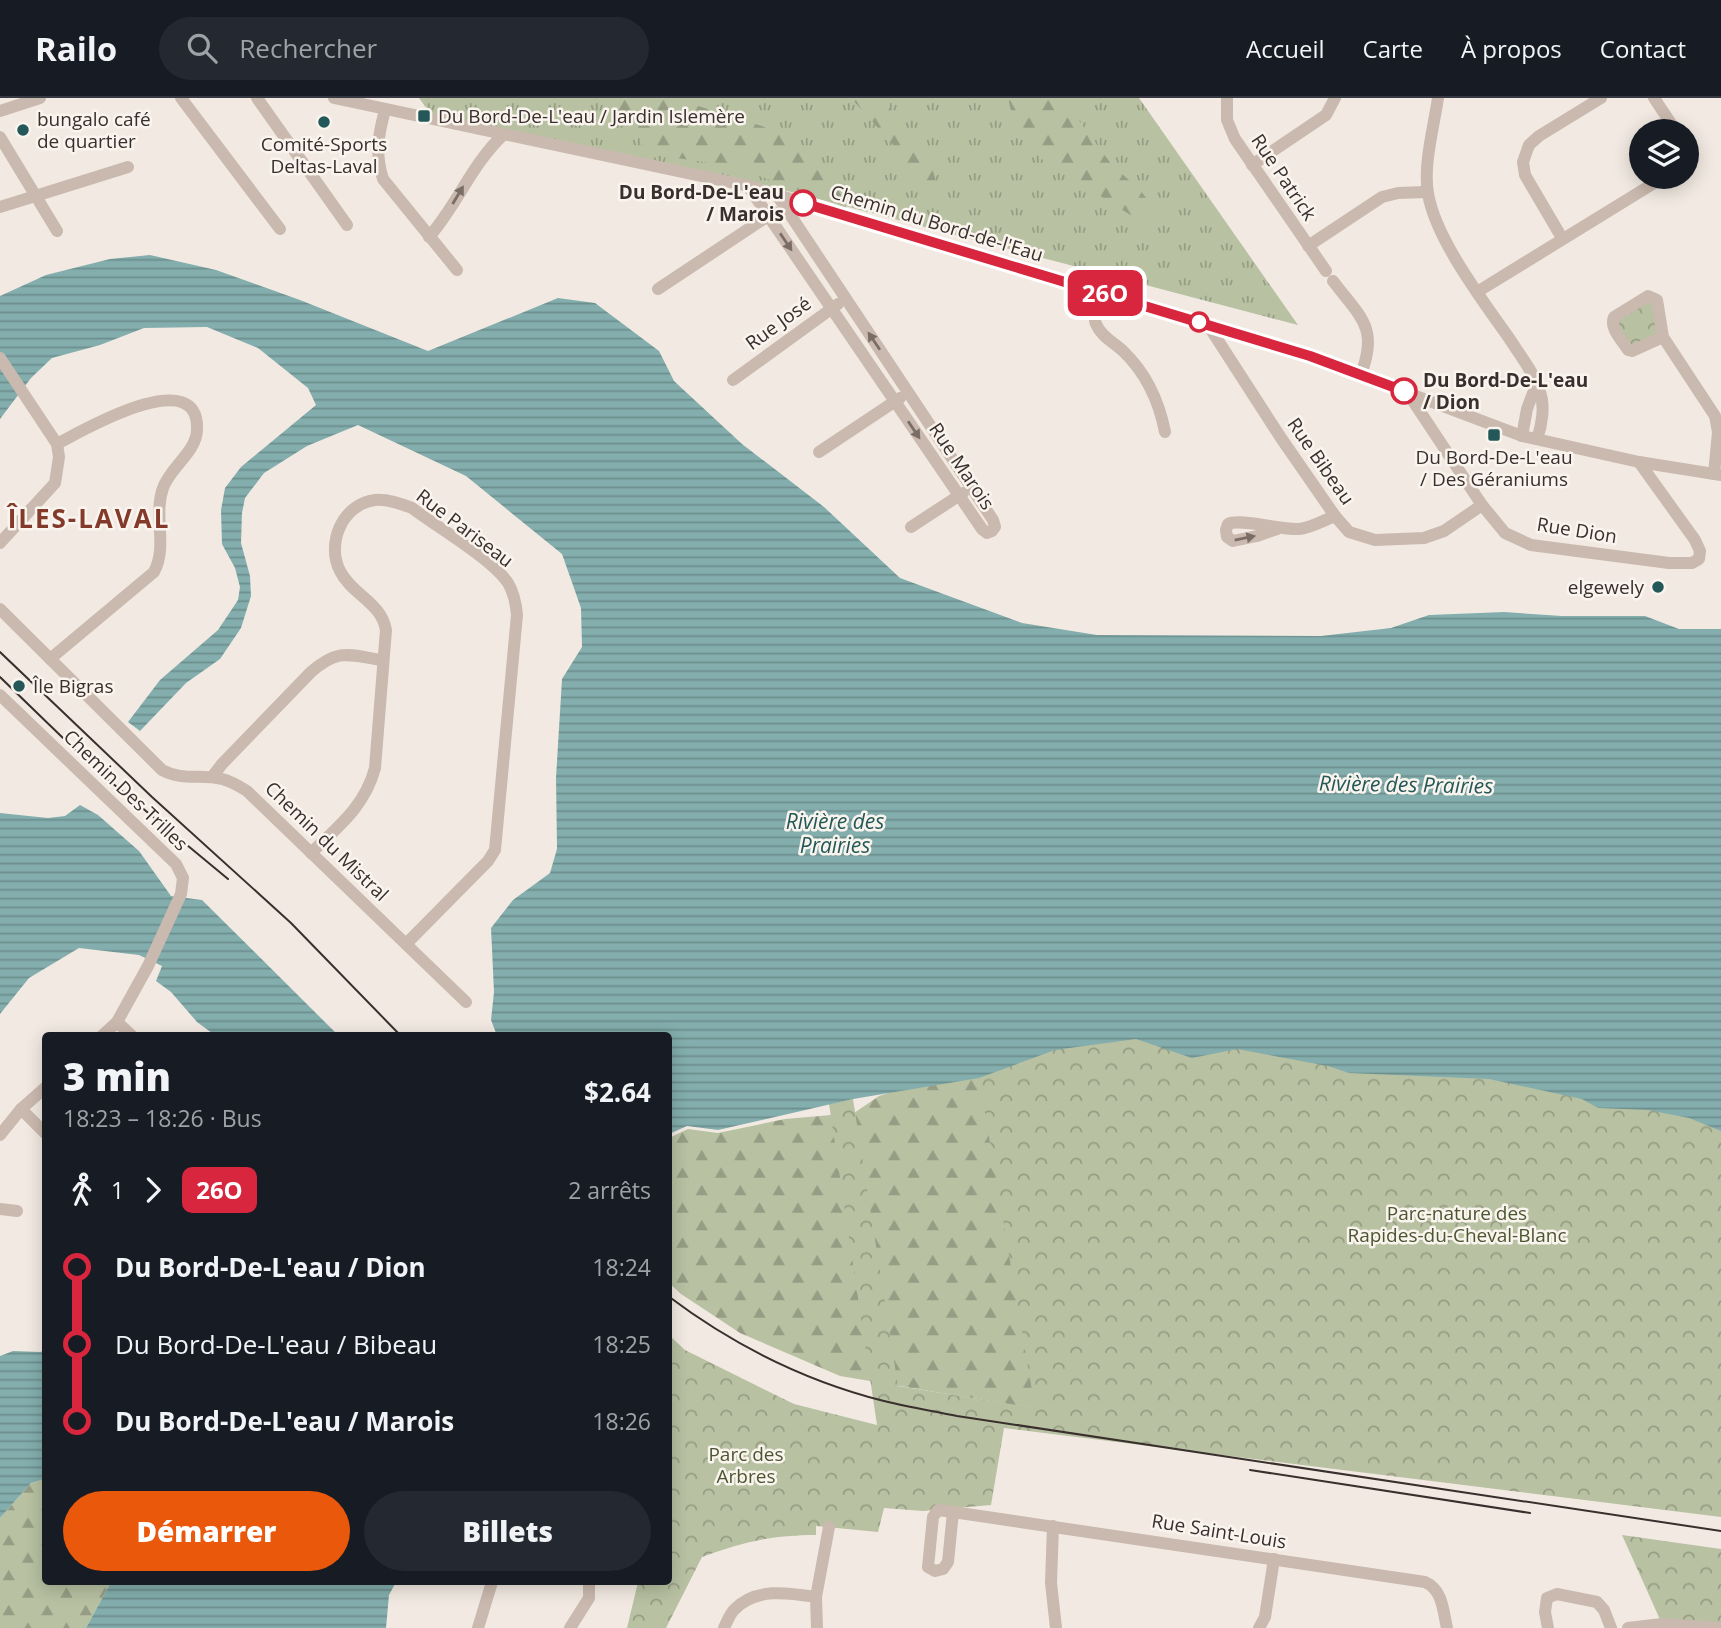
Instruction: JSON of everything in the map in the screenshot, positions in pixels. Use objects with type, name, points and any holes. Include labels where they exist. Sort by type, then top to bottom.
[{"type":"street","points":[[0,111],[40,98]]},
{"type":"street","points":[[181,98],[280,229]]},
{"type":"street","points":[[257,98],[347,225]]},
{"type":"street","name":"Chemin du Bord-de-l'Eau","points":[[334,98],[748,186],[780,200],[1100,292],[1362,374],[1522,436],[1639,462],[1717,475]]},
{"type":"street","name":"Rue Patrick","points":[[1227,98],[1229,127],[1252,165],[1368,331],[1369,350],[1362,374]]},
{"type":"street","points":[[1252,165],[1326,115],[1335,98]]},
{"type":"street","points":[[1438,98],[1429,153],[1427,192],[1440,230],[1477,292],[1530,370],[1540,390],[1543,411],[1536,439]]},
{"type":"street","points":[[1562,238],[1525,175],[1523,162],[1529,145],[1539,136],[1601,98]]},
{"type":"street","points":[[1654,98],[1668,119]]},
{"type":"street","points":[[385,110],[377,142],[378,162],[383,179],[457,270]]},
{"type":"street","points":[[478,130],[485,151]]},
{"type":"street","points":[[429,237],[442,223],[485,151],[503,135]]},
{"type":"street","points":[[0,137],[57,231]]},
{"type":"street","points":[[0,207],[128,167]]},
{"type":"street","name":"Rue Marois","points":[[748,186],[982,529],[987,533],[992,531],[995,527],[993,520],[780,200]]},
{"type":"street","points":[[1477,292],[1644,189]]},
{"type":"street","points":[[1308,246],[1382,197],[1398,193],[1427,192]]},
{"type":"street","points":[[658,289],[768,216],[780,200]]},
{"type":"street","points":[[1100,292],[1094,316],[1096,325],[1140,370],[1153,392],[1166,432]]},
{"type":"street","points":[[1663,337],[1632,351],[1628,350],[1612,326],[1612,320],[1648,296],[1657,300],[1663,337],[1715,416],[1718,432],[1717,475]]},
{"type":"street","name":"Rue José","points":[[733,380],[846,299]]},
{"type":"street","name":"Rue Bibeau","points":[[1208,325],[1335,516],[1349,532],[1375,540],[1424,538],[1444,531],[1482,505]]},
{"type":"street","points":[[0,358],[57,444],[59,457],[55,483],[0,543]]},
{"type":"street","points":[[1522,436],[1536,385]]},
{"type":"street","name":"Rue Dion","points":[[1407,392],[1482,505],[1505,533],[1531,545],[1669,563],[1692,563],[1699,559],[1700,551],[1695,540],[1639,462]]},
{"type":"street","points":[[819,452],[908,393]]},
{"type":"street","points":[[50,659],[154,572],[161,549],[160,501],[163,487],[169,475],[191,449],[198,428],[186,405],[178,401],[161,401],[108,417],[57,444]]},
{"type":"street","points":[[911,527],[971,488]]},
{"type":"street","name":"Rue Pariseau","points":[[311,853],[360,804],[370,787],[375,768],[386,629],[385,620],[379,610],[346,582],[335,556],[335,539],[340,525],[352,510],[376,500],[398,503],[412,508],[496,570],[515,598],[517,615],[495,850],[488,861],[406,944]]},
{"type":"street","points":[[1277,528],[1303,529],[1335,516]]},
{"type":"street","name":"Chemin du Mistral","points":[[0,609],[162,770],[183,777],[212,777],[247,791],[467,1002]]},
{"type":"street","points":[[212,777],[284,699],[325,660],[335,655],[382,660]]},
{"type":"street","name":"Chemin Des Trilles","points":[[0,695],[176,864],[183,878],[181,894],[148,966],[117,1022],[106,1032]]},
{"type":"street","points":[[117,1022],[128,1032]]},
{"type":"street","points":[[0,1135],[21,1109],[42,1091]]},
{"type":"street","points":[[21,1109],[42,1130]]},
{"type":"street","points":[[0,1209],[18,1211]]},
{"type":"street","name":"Rue Saint-Louis","points":[[953,1512],[1425,1582],[1434,1586],[1439,1594],[1447,1628]]},
{"type":"street","points":[[1053,1526],[1051,1583],[1056,1628]]},
{"type":"street","points":[[817,1628],[816,1597],[829,1527]]},
{"type":"street","points":[[1259,1628],[1265,1617],[1275,1559]]},
{"type":"street","points":[[478,1628],[491,1585]]},
{"type":"street","points":[[570,1628],[589,1598],[589,1585]]},
{"type":"street","points":[[724,1628],[735,1609],[748,1600],[779,1593],[816,1597]]},
{"type":"street","points":[[1548,1628],[1545,1612],[1548,1598],[1557,1594],[1597,1602],[1604,1610],[1611,1628]]},
{"type":"street","points":[[1629,1628],[1662,1624],[1719,1628]]},
{"type":"green space","points":[[419,98],[1139,98],[1298,325],[750,181],[430,113]]},
{"type":"green space","points":[[599,98],[684,98],[692,104],[777,131],[812,154],[846,201],[846,208],[735,167],[645,153],[639,136]]},
{"type":"green space","points":[[851,98],[881,98],[924,154],[931,167],[937,191],[929,193],[898,150]]},
{"type":"green space","points":[[1008,98],[1062,98],[1112,165],[1140,190],[1153,207],[1147,216],[1132,216],[1040,158],[1014,124]]},
{"type":"green space","points":[[1646,301],[1653,304],[1659,335],[1632,346],[1616,326],[1617,318]]},
{"type":"green space","name":"Parc-nature des Rapides-du-Cheval-Blanc","points":[[1065,947],[1721,979],[1721,1517],[1004,1428],[991,1505],[923,1511],[884,1508],[878,1532],[816,1526],[816,1535],[744,1543],[702,1557],[666,1628],[627,1628],[637,1585],[672,1585],[672,1338],[685,1350],[794,1404],[877,1425],[829,1104],[853,1099],[898,1386],[1035,1408],[979,1078]]},
{"type":"green space","points":[[1055,1050],[1218,1439],[840,1376],[740,1333],[672,1286],[672,1137],[688,1129],[718,1133],[785,1119],[854,1113],[879,1096],[954,1072]]},
{"type":"green space","points":[[42,1480],[42,1585],[109,1585],[86,1628],[0,1628],[0,1518],[31,1483]]},
{"type":"green space","points":[[1622,1535],[1721,1549],[1721,1628],[1662,1624]]},
{"type":"water","name":"Rivière des Prairies","points":[[150,255],[216,270],[428,351],[558,298],[595,303],[659,351],[674,381],[742,444],[824,507],[900,578],[1022,623],[1097,635],[1321,636],[1391,628],[1429,615],[1504,612],[1562,616],[1645,616],[1679,629],[1721,629],[1721,1131],[1689,1118],[1648,1110],[1598,1108],[1582,1099],[1489,1079],[1349,1073],[1328,1066],[1237,1049],[1192,1058],[1136,1039],[1055,1050],[979,1078],[853,1099],[718,1130],[687,1126],[672,1133],[672,1032],[496,1032],[491,1020],[494,992],[491,928],[513,900],[550,873],[557,849],[556,778],[562,679],[582,647],[581,608],[562,554],[466,476],[358,425],[307,446],[264,473],[245,498],[242,513],[241,543],[250,576],[251,596],[241,628],[220,659],[186,683],[140,731],[128,722],[160,680],[218,630],[238,600],[240,587],[235,568],[222,544],[221,510],[225,488],[241,467],[316,405],[308,388],[258,348],[207,327],[144,328],[100,345],[52,358],[31,378],[0,419],[0,296],[46,275],[110,259]]},
{"type":"water","points":[[80,805],[98,815],[139,851],[171,896],[202,900],[335,1032],[211,1032],[197,1022],[171,992],[156,981],[162,966],[139,955],[79,948],[29,978],[0,1014],[0,813],[48,818],[65,816]]},
{"type":"water","points":[[13,1351],[41,1352],[42,1480],[31,1483],[0,1518],[0,1356]]},
{"type":"water","points":[[109,1585],[394,1585],[389,1595],[386,1628],[86,1628]]},
{"type":"tram line","points":[[0,652],[152,797],[291,923],[397,1032]]},
{"type":"tram line","points":[[0,677],[94,768],[228,879]]},
{"type":"tram line","points":[[672,1299],[718,1330],[798,1372],[855,1393],[893,1403],[957,1416],[1721,1531]]},
{"type":"tram line","points":[[1250,1470],[1530,1513]]},
{"type":"bus line","name":"26O","points":[[803,203],[1310,356],[1404,391]]},
{"type":"place","name":"Du Bord-De-L'eau / Jardin Islemère","points":[[424,116]]},
{"type":"place","name":"Comité-Sports Deltas-Laval","points":[[324,122]]},
{"type":"place","name":"bungalo café de quartier","points":[[23,130]]},
{"type":"place","name":"Du Bord-De-L'eau / Marois","points":[[803,203]]},
{"type":"place","name":"Du Bord-De-L'eau / Dion","points":[[1404,391]]},
{"type":"place","name":"Du Bord-De-L'eau / Des Géraniums","points":[[1494,435]]},
{"type":"place","name":"elgewely","points":[[1658,587]]},
{"type":"place","name":"Île Bigras","points":[[19,686]]},
{"type":"district","name":"ÎLES-LAVAL","points":[[89,519]]},
{"type":"park label","name":"Parc des Arbres","points":[[746,1465]]}]
